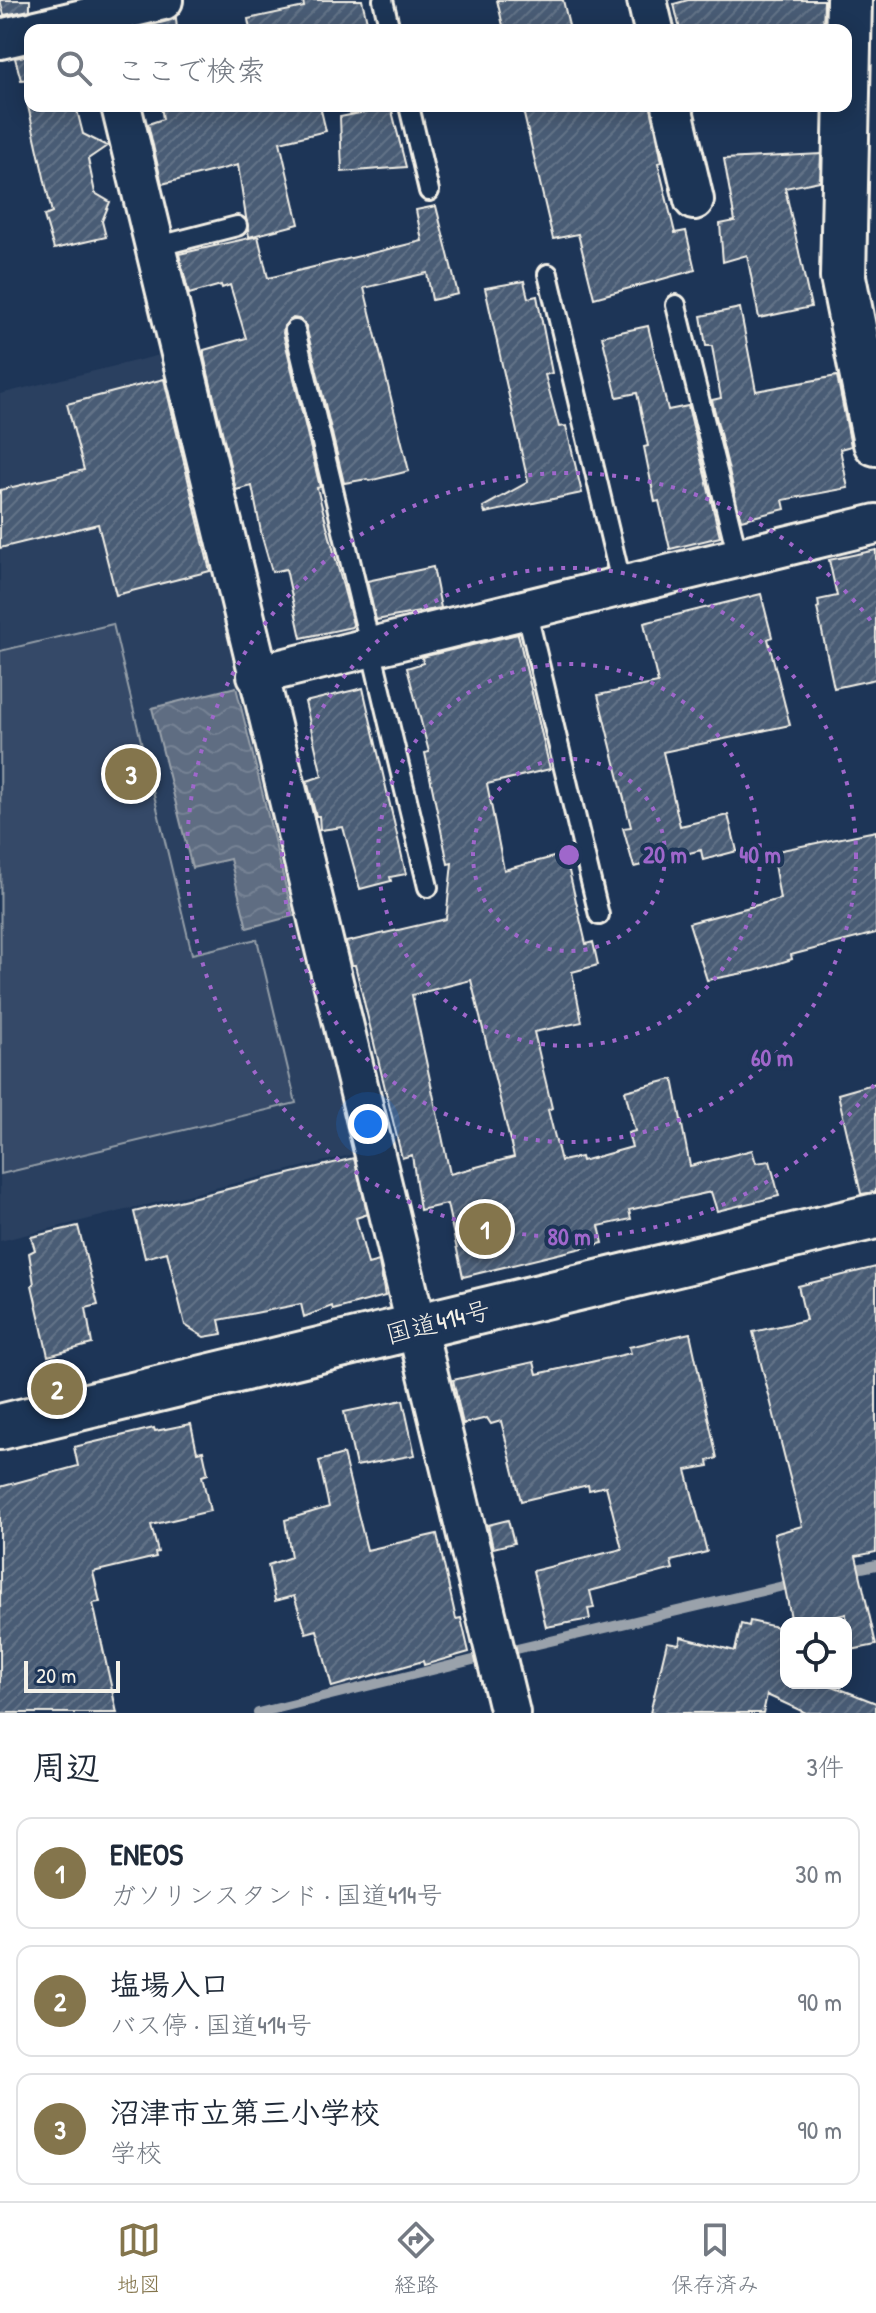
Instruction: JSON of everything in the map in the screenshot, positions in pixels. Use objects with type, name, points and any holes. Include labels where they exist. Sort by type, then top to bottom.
[{"type":"main road","points":[[848,24],[849,0]]},
{"type":"main road","points":[[847,112],[843,277],[876,443]]},
{"type":"main road","name":"国道414号","points":[[0,1427],[876,1216]]},
{"type":"street","points":[[62,24],[163,0]]},
{"type":"street","points":[[647,0],[653,24]]},
{"type":"street","points":[[0,39],[24,33]]},
{"type":"street","points":[[122,112],[510,1713]]},
{"type":"street","points":[[673,112],[694,200]]},
{"type":"street","points":[[257,675],[876,524]]},
{"type":"lane","points":[[383,0],[389,24]]},
{"type":"lane","points":[[410,112],[429,191]]},
{"type":"lane","points":[[155,247],[237,226]]},
{"type":"lane","points":[[548,274],[622,586]]},
{"type":"lane","points":[[676,305],[738,557]]},
{"type":"lane","points":[[295,330],[428,887]]},
{"type":"lane","points":[[526,609],[599,915]]},
{"type":"shaded area","points":[[160,355],[354,1154],[0,1241],[0,394]]},
{"type":"shaded area","points":[[113,624],[192,954],[257,939],[296,1103],[1,1174],[0,651]]},
{"type":"water","points":[[236,687],[293,916],[247,928],[230,859],[192,868],[152,708]]},
{"type":"building","points":[[0,0],[30,0],[30,10],[4,15]]},
{"type":"building","points":[[303,0],[362,0],[368,24],[249,24],[248,19],[304,7]]},
{"type":"building","points":[[497,0],[563,0],[569,24],[503,24]]},
{"type":"building","points":[[688,0],[824,0],[823,24],[679,24],[674,4]]},
{"type":"building","points":[[176,18],[176,24],[156,24]]},
{"type":"building","points":[[24,56],[24,80],[21,80],[15,58]]},
{"type":"building","points":[[29,112],[78,112],[83,134],[107,146],[88,159],[95,193],[110,202],[102,221],[106,237],[54,249],[44,216],[52,213]]},
{"type":"building","points":[[162,112],[321,112],[326,131],[280,142],[299,224],[249,237],[238,165],[162,184],[148,124],[163,119]]},
{"type":"building","points":[[366,112],[392,112],[406,167],[342,172],[340,117]]},
{"type":"building","points":[[523,112],[652,112],[662,162],[658,163],[675,233],[686,231],[695,270],[594,298],[578,234],[553,239]]},
{"type":"building","points":[[821,154],[820,181],[785,188],[811,307],[759,318],[747,255],[723,262],[720,224],[735,221],[724,159]]},
{"type":"building","points":[[436,206],[458,294],[432,300],[427,273],[364,288],[409,471],[369,481],[344,483],[306,326],[293,318],[284,326],[283,333],[320,487],[317,488],[353,624],[352,627],[301,638],[286,569],[272,572],[252,486],[236,490],[204,356],[204,350],[246,338],[230,285],[189,294],[179,254],[258,236],[268,278],[422,241],[416,210]]},
{"type":"building","points":[[524,281],[528,298],[537,296],[552,373],[545,375],[559,427],[566,426],[582,493],[485,513],[483,507],[528,482],[485,288]]},
{"type":"building","points":[[740,308],[756,391],[837,376],[851,446],[840,449],[848,488],[783,500],[785,509],[741,520],[712,400],[721,398],[712,346],[706,346],[701,316]]},
{"type":"building","points":[[648,326],[668,410],[688,406],[720,537],[670,549],[659,501],[655,502],[637,393],[617,397],[602,336]]},
{"type":"building","points":[[164,379],[210,571],[116,595],[98,524],[0,548],[0,490],[84,470],[67,404]]},
{"type":"building","points":[[876,550],[876,679],[834,688],[817,608],[818,600],[837,596],[829,560]]},
{"type":"building","points":[[433,567],[441,608],[376,620],[367,581]]},
{"type":"building","points":[[761,594],[772,637],[768,639],[790,725],[663,752],[680,826],[728,815],[737,851],[703,860],[701,850],[634,867],[623,828],[631,827],[598,695],[658,683],[644,623]]},
{"type":"building","points":[[518,634],[550,769],[487,784],[504,870],[565,854],[586,944],[593,942],[598,965],[572,972],[582,1022],[534,1032],[561,1161],[581,1157],[582,1161],[632,1147],[628,1133],[635,1131],[625,1091],[673,1079],[690,1166],[752,1150],[756,1163],[770,1161],[779,1196],[717,1211],[711,1192],[629,1210],[631,1219],[599,1226],[603,1243],[463,1277],[447,1204],[420,1210],[412,1155],[402,1158],[355,965],[352,965],[346,942],[446,919],[452,863],[448,864],[425,753],[429,752],[407,668],[423,663],[422,657]],"holes":[[[471,980],[514,1157],[450,1174],[412,995]]]},
{"type":"building","points":[[363,688],[406,874],[360,889],[343,827],[320,830],[319,816],[316,816],[307,781],[322,776],[305,702]]},
{"type":"building","points":[[876,831],[876,933],[791,955],[792,959],[754,971],[707,980],[689,923],[780,899],[772,852]]},
{"type":"building","points":[[876,1083],[876,1192],[861,1194],[838,1094]]},
{"type":"building","points":[[354,1158],[368,1214],[356,1218],[368,1264],[379,1261],[385,1296],[333,1310],[332,1306],[304,1317],[301,1304],[219,1320],[222,1334],[204,1337],[185,1325],[167,1252],[145,1258],[134,1212]]},
{"type":"building","points":[[78,1226],[98,1305],[86,1308],[92,1344],[48,1356],[32,1285],[29,1253],[35,1250],[31,1237]]},
{"type":"building","points":[[876,1267],[876,1552],[856,1556],[876,1645],[852,1650],[852,1617],[846,1617],[846,1614],[791,1617],[774,1534],[802,1526],[753,1332],[806,1320],[798,1286]]},
{"type":"building","points":[[690,1333],[717,1458],[708,1461],[709,1466],[686,1470],[707,1552],[671,1561],[673,1569],[590,1591],[594,1608],[588,1609],[590,1619],[546,1627],[533,1571],[622,1549],[606,1486],[589,1490],[588,1485],[521,1501],[501,1421],[491,1424],[487,1418],[463,1424],[453,1380],[534,1362],[537,1374],[631,1353],[629,1347]]},
{"type":"building","points":[[403,1400],[415,1455],[356,1466],[344,1412]]},
{"type":"building","points":[[191,1424],[197,1452],[203,1451],[208,1474],[202,1476],[210,1511],[151,1525],[158,1552],[155,1553],[156,1557],[93,1572],[100,1602],[93,1603],[117,1713],[0,1713],[0,1487],[78,1466],[74,1447],[154,1428],[155,1431]]},
{"type":"building","points":[[343,1454],[367,1550],[437,1534],[456,1619],[461,1618],[469,1652],[424,1665],[423,1661],[332,1687],[317,1630],[306,1633],[294,1596],[275,1601],[268,1565],[291,1557],[285,1520],[329,1507],[319,1461]]},
{"type":"building","points":[[508,1520],[514,1543],[493,1548],[488,1525]]},
{"type":"building","points":[[750,1621],[780,1628],[780,1689],[840,1689],[876,1703],[876,1713],[806,1713],[767,1695],[763,1713],[650,1713],[667,1642],[679,1644],[681,1637],[735,1651],[741,1624],[749,1626]]},
{"type":"waterway","points":[[847,1571],[876,1565]]},
{"type":"waterway","points":[[504,1652],[796,1583]]},
{"type":"waterway","points":[[258,1713],[489,1656]]},
{"type":"place","name":"沼津市立第三小学校","points":[[131,774]]},
{"type":"place","name":"ENEOS","points":[[485,1229]]},
{"type":"place","name":"塩場入口","points":[[57,1389]]}]
